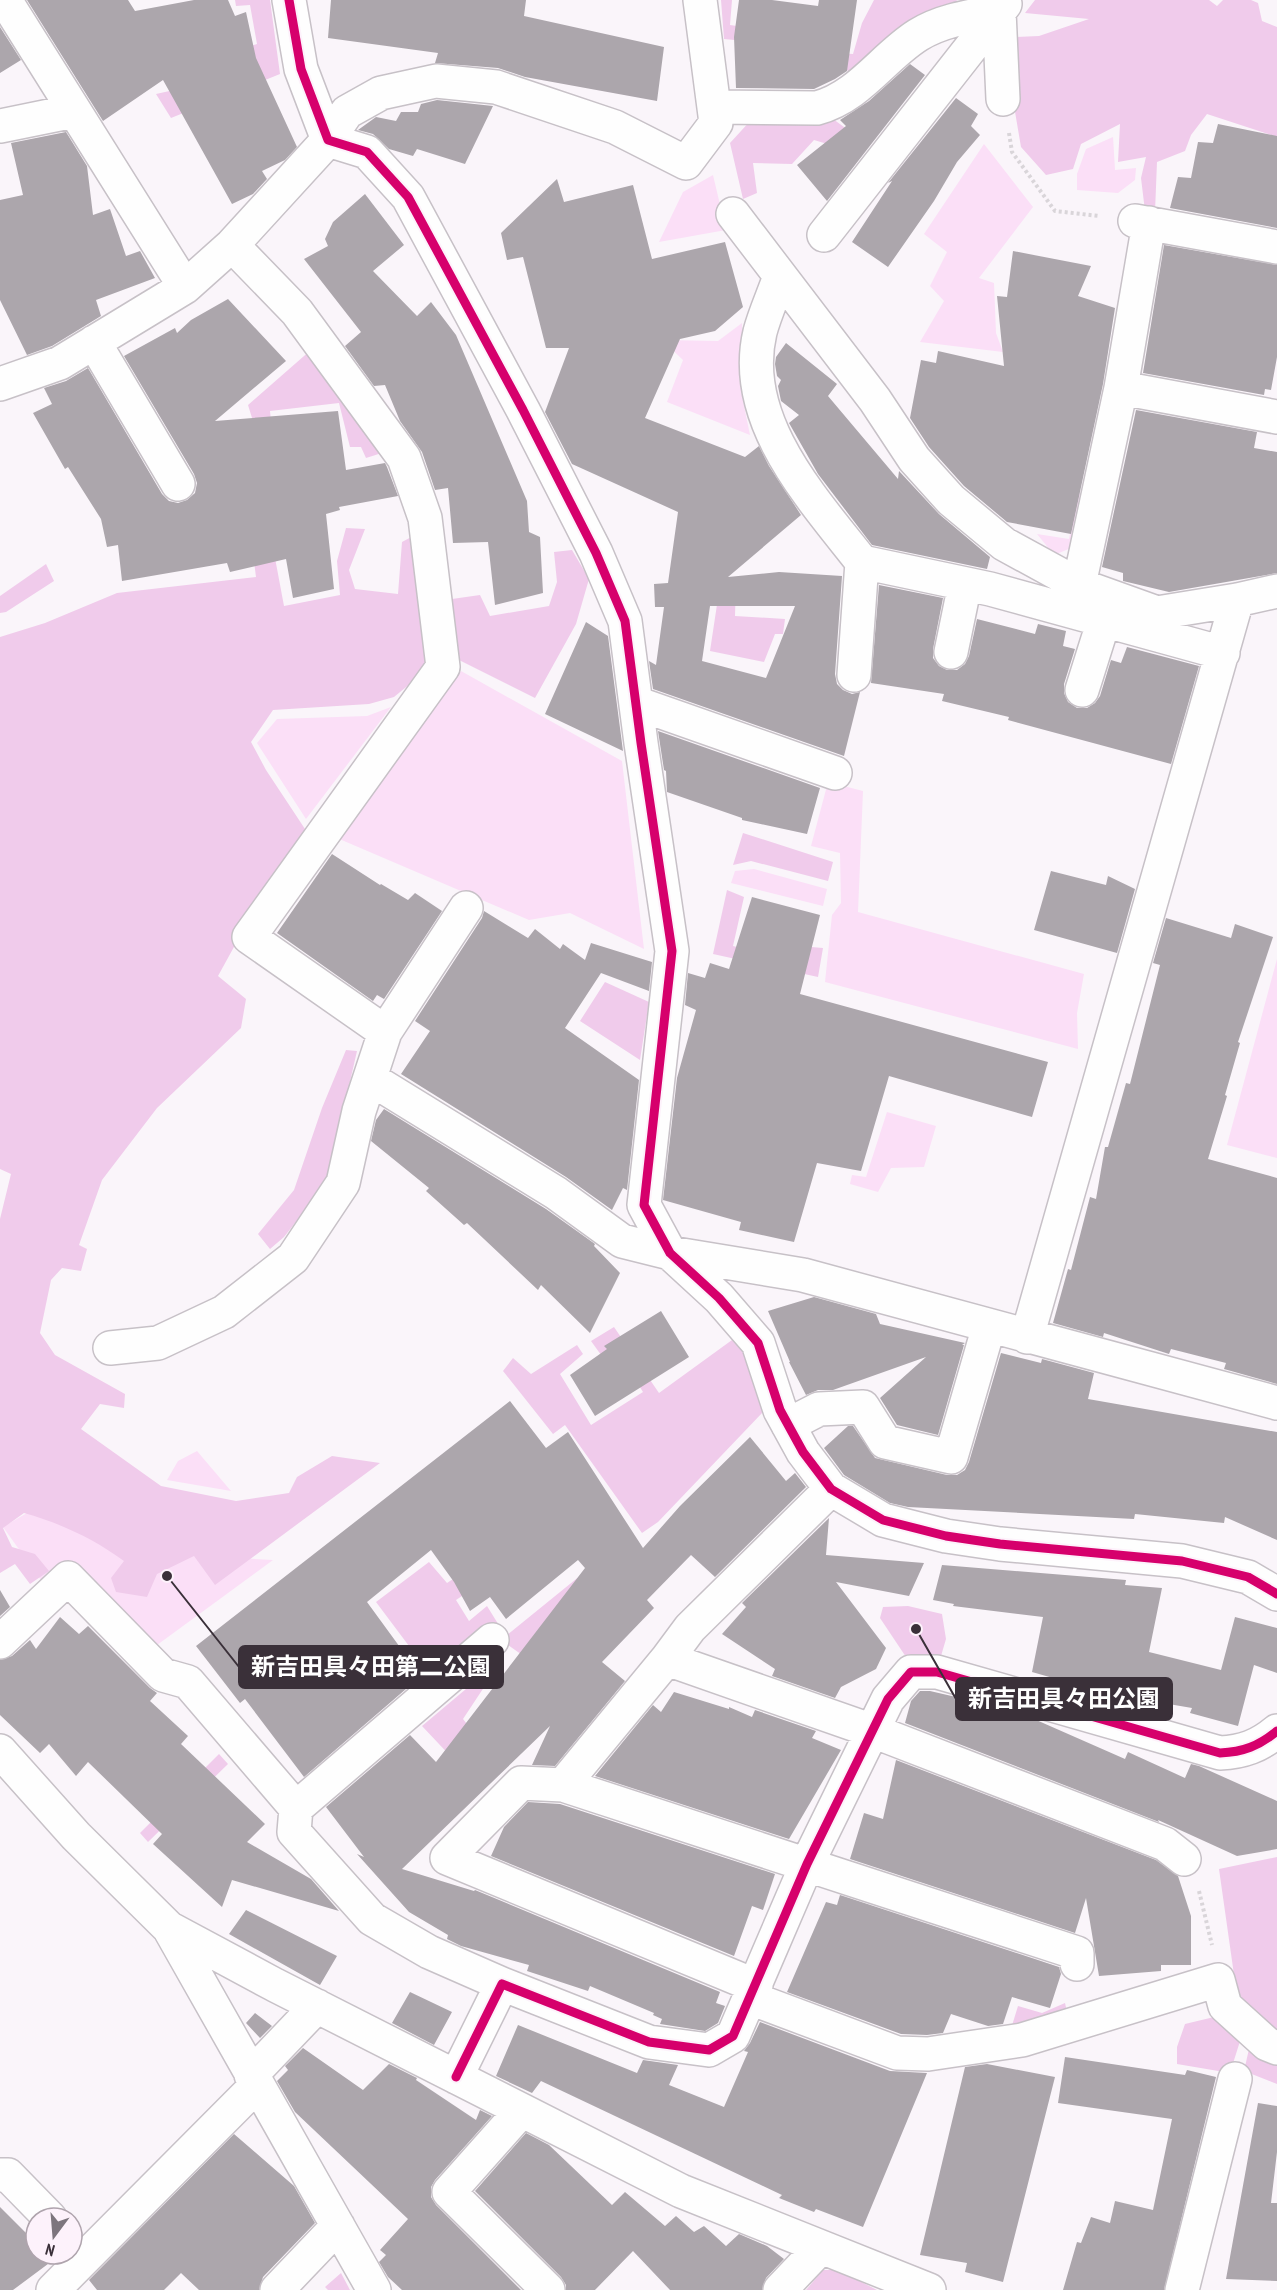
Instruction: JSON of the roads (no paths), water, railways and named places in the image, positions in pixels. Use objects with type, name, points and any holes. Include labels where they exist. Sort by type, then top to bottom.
[{"type":"street","points":[[5,0],[185,287]]},
{"type":"street","points":[[289,0],[300,69],[328,140]]},
{"type":"street","points":[[700,0],[717,123]]},
{"type":"street","points":[[0,384],[60,363],[185,287],[232,245],[328,140],[348,112],[381,93],[435,81],[496,87],[615,127],[686,163],[717,123],[832,104],[866,80],[919,34],[961,17],[1003,6]]},
{"type":"street","points":[[1003,6],[1003,99]]},
{"type":"street","points":[[824,235],[1003,6]]},
{"type":"street","points":[[0,126],[74,111]]},
{"type":"street","points":[[328,140],[367,152],[408,197],[523,410],[596,553],[626,621],[672,951],[644,1205],[670,1253],[719,1298],[758,1343],[780,1410],[803,1452],[831,1489],[883,1520],[946,1536],[1000,1544],[1182,1561],[1248,1577],[1277,1594]]},
{"type":"street","points":[[734,214],[875,400],[914,459],[951,500],[1004,544],[1079,585],[1157,613],[1277,591]]},
{"type":"street","points":[[1079,585],[1121,388],[1142,222],[1277,247]]},
{"type":"street","points":[[232,245],[297,312],[404,458],[425,518],[443,667],[249,937],[385,1032]]},
{"type":"street","points":[[780,276],[760,333],[756,379],[770,429],[800,482],[862,562],[965,584],[1223,653]]},
{"type":"street","points":[[94,342],[178,484]]},
{"type":"street","points":[[1121,388],[1277,417]]},
{"type":"street","points":[[854,675],[862,562]]},
{"type":"street","points":[[951,652],[965,584]]},
{"type":"street","points":[[1027,1336],[1237,600]]},
{"type":"street","points":[[1082,690],[1104,620]]},
{"type":"street","points":[[636,703],[835,773]]},
{"type":"street","points":[[110,1348],[158,1343],[224,1312],[293,1258],[343,1183],[359,1111],[385,1032],[466,908]]},
{"type":"street","points":[[371,1079],[556,1192],[622,1240],[670,1253],[802,1275],[1277,1403]]},
{"type":"street","points":[[788,1425],[819,1409],[863,1407],[885,1442],[951,1456],[989,1326]]},
{"type":"street","points":[[564,1785],[690,1628],[831,1489]]},
{"type":"street","points":[[0,1642],[68,1578],[163,1675],[188,1682],[296,1808]]},
{"type":"street","points":[[492,1640],[296,1808],[294,1832],[372,1919],[429,1952],[502,1984],[649,2042],[709,2050],[733,2036],[807,1864],[888,1699],[911,1672],[937,1672],[1220,1753],[1239,1752],[1260,1745],[1277,1731]]},
{"type":"street","points":[[667,1659],[873,1731],[1165,1844],[1184,1859]]},
{"type":"street","points":[[0,1751],[76,1836],[168,1928],[374,2290]]},
{"type":"street","points":[[1077,1964],[1077,1953],[564,1785],[521,1783],[447,1858],[897,2053],[928,2054],[1022,2040],[1085,2013],[1216,1970],[1225,2006],[1267,2044],[1277,2048]]},
{"type":"street","points":[[168,1928],[521,2111],[681,2191],[929,2290]]},
{"type":"street","points":[[456,2077],[502,1984]]},
{"type":"street","points":[[84,2244],[254,2080],[317,2006]]},
{"type":"street","points":[[1182,2290],[1235,2079]]},
{"type":"street","points":[[521,2111],[449,2192],[548,2290]]},
{"type":"street","points":[[0,2175],[8,2175],[38,2206]]},
{"type":"street","points":[[277,2290],[338,2226]]},
{"type":"street","points":[[780,2290],[820,2248]]},
{"type":"street","points":[[53,2290],[68,2266]]},
{"type":"place","name":"新吉田具々田第二公園","points":[[167,1576]]},
{"type":"place","name":"新吉田具々田公園","points":[[916,1629]]}]
